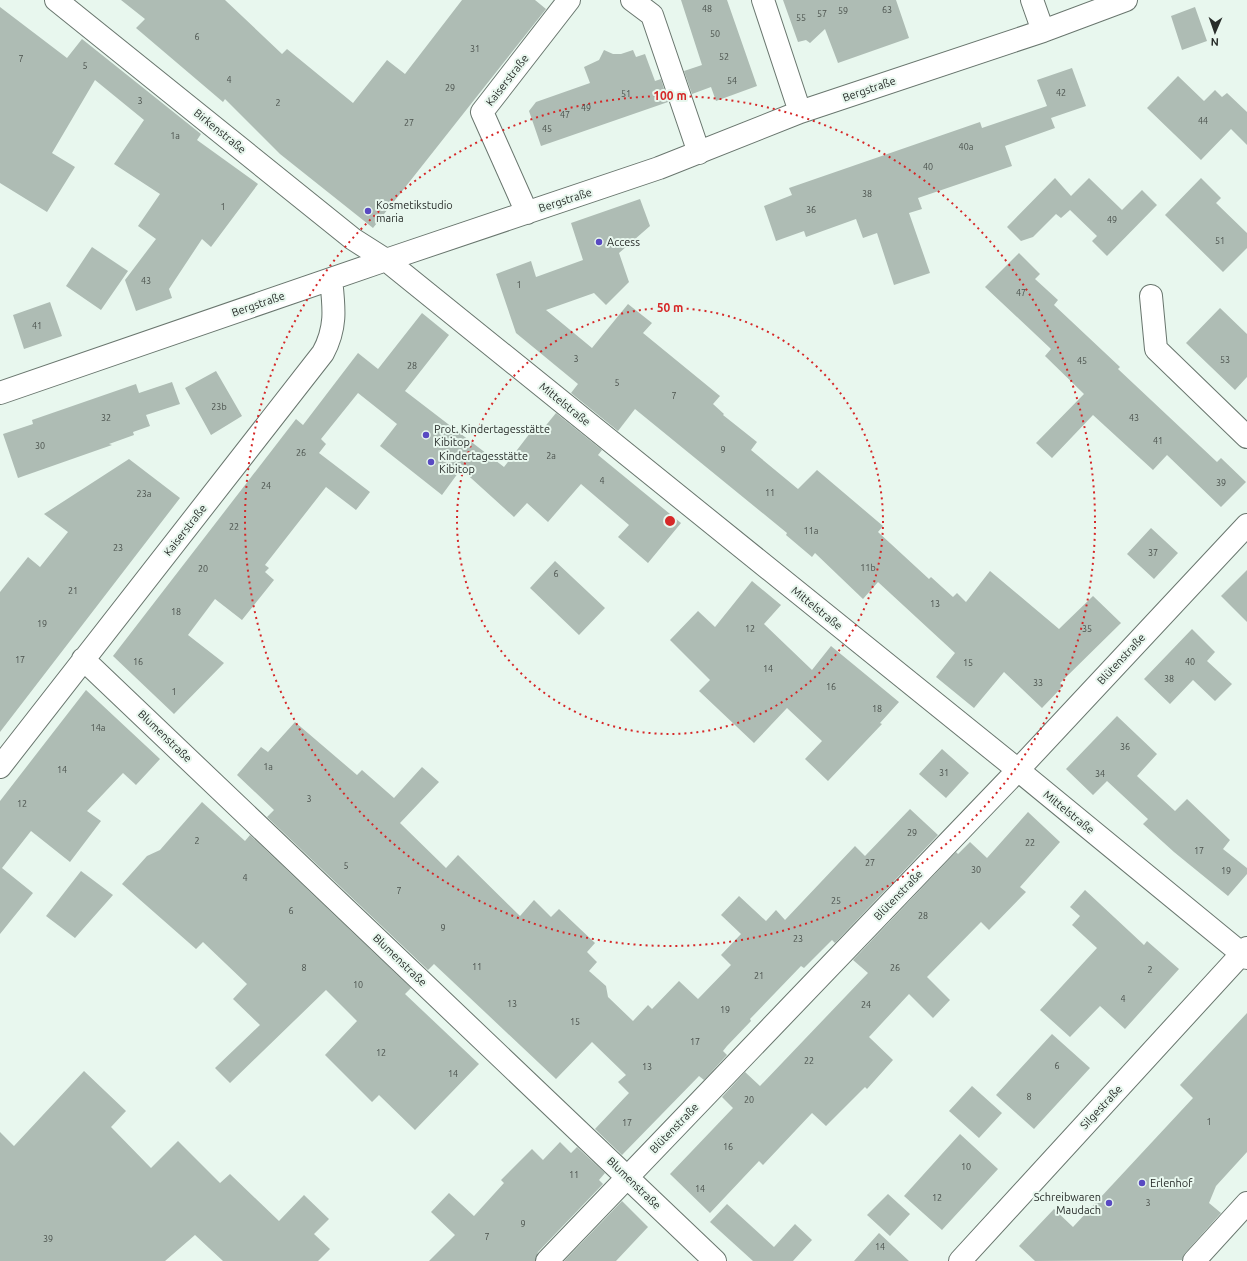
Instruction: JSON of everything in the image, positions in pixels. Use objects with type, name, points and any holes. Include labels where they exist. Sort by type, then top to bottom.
[{"type":"street","name":"Birkenstraße","points":[[56,0],[354,239],[386,260]]},
{"type":"street","name":"Kaiserstraße","points":[[527,213],[482,112],[569,0]]},
{"type":"street","points":[[632,0],[652,14],[699,153]]},
{"type":"street","points":[[763,0],[800,112]]},
{"type":"street","points":[[1032,0],[1042,30]]},
{"type":"street","name":"Bergstraße","points":[[0,393],[659,168],[800,112],[1126,0]]},
{"type":"street","name":"Mittelstraße","points":[[386,260],[1245,953]]},
{"type":"street","name":"Kaiserstraße","points":[[0,767],[323,353],[331,338],[334,318],[331,279]]},
{"type":"street","points":[[1151,296],[1156,350],[1247,437]]},
{"type":"street","name":"Blütenstraße","points":[[547,1261],[1018,770],[1247,525]]},
{"type":"street","name":"Blumenstraße","points":[[84,659],[715,1261]]},
{"type":"street","name":"Silgestraße","points":[[967,1258],[1245,953]]},
{"type":"street","points":[[1194,1261],[1247,1203]]},
{"type":"building","points":[[121,0],[225,0],[282,54],[287,49],[353,103],[387,60],[405,74],[462,0],[535,0],[546,9],[373,228],[280,154],[225,99],[223,102],[136,28],[145,19]]},
{"type":"building","points":[[681,0],[727,0],[757,86],[716,101],[711,87],[692,94],[684,71],[702,65]]},
{"type":"building","points":[[783,0],[896,0],[909,38],[838,63],[825,29],[810,43],[806,40],[798,42]]},
{"type":"building","points":[[0,7],[67,58],[82,39],[201,134],[197,140],[258,184],[211,247],[202,239],[169,289],[172,298],[136,311],[125,280],[156,239],[138,226],[160,194],[114,164],[144,120],[95,80],[52,153],[75,167],[47,212],[0,183]]},
{"type":"building","points":[[1195,7],[1207,41],[1182,50],[1171,16]]},
{"type":"building","points":[[604,50],[613,54],[621,54],[633,50],[636,57],[645,54],[655,81],[661,79],[668,102],[541,146],[529,111],[536,102],[590,83],[584,67],[599,60]]},
{"type":"building","points":[[1072,68],[1086,106],[1051,118],[1055,128],[1005,146],[1012,166],[918,198],[922,209],[909,213],[930,273],[894,285],[877,233],[863,238],[856,219],[806,237],[804,231],[776,241],[764,206],[792,195],[789,188],[980,122],[982,128],[1047,106],[1037,80]]},
{"type":"building","points":[[1178,76],[1204,101],[1215,90],[1222,97],[1227,93],[1247,112],[1247,145],[1231,129],[1201,160],[1147,108]]},
{"type":"building","points":[[1055,178],[1071,196],[1089,178],[1122,210],[1142,190],[1157,205],[1107,256],[1092,241],[1097,236],[1070,210],[1061,218],[1056,214],[1033,237],[1021,241],[1007,227]]},
{"type":"building","points":[[1201,178],[1221,198],[1216,203],[1247,233],[1247,248],[1223,272],[1165,215]]},
{"type":"building","points":[[640,199],[650,226],[619,253],[629,282],[606,305],[594,293],[546,310],[592,348],[628,304],[652,323],[643,333],[720,396],[713,404],[724,414],[723,415],[757,442],[751,450],[798,489],[817,470],[883,526],[878,532],[929,579],[931,577],[953,597],[957,593],[966,602],[990,571],[1059,629],[1093,596],[1121,623],[1060,683],[1063,686],[1042,708],[1004,672],[974,708],[936,677],[955,653],[878,582],[863,599],[815,553],[812,557],[786,535],[787,533],[635,409],[618,431],[571,393],[578,384],[516,333],[496,274],[531,261],[536,277],[583,260],[571,223]]},
{"type":"building","points":[[92,247],[128,271],[101,310],[66,286]]},
{"type":"building","points":[[1019,253],[1040,274],[1035,279],[1058,300],[1054,305],[1120,367],[1118,369],[1217,462],[1221,458],[1246,482],[1221,507],[1167,455],[1153,470],[1093,415],[1052,458],[1036,443],[1084,394],[1045,356],[1051,349],[985,287]]},
{"type":"building","points":[[50,302],[62,336],[24,349],[13,315]]},
{"type":"building","points":[[1220,308],[1247,334],[1247,377],[1235,390],[1186,343]]},
{"type":"building","points":[[422,313],[449,335],[405,391],[504,467],[537,424],[543,429],[556,413],[602,450],[598,455],[681,523],[648,563],[618,537],[629,525],[581,484],[548,522],[527,503],[514,517],[461,469],[442,495],[380,446],[397,424],[358,393],[321,439],[326,444],[319,453],[370,492],[356,510],[326,487],[265,565],[269,568],[265,572],[274,580],[242,620],[215,599],[188,635],[224,663],[174,714],[113,656],[296,419],[303,425],[358,353],[378,369]]},
{"type":"building","points":[[216,371],[242,416],[211,435],[185,388]]},
{"type":"building","points":[[172,382],[180,404],[146,415],[150,426],[133,432],[134,435],[109,444],[112,445],[18,478],[3,434],[33,424],[32,420],[136,384],[139,393]]},
{"type":"building","points":[[129,459],[180,498],[0,732],[0,592],[28,557],[40,567],[68,532],[44,514]]},
{"type":"building","points":[[1151,528],[1178,553],[1154,579],[1127,554]]},
{"type":"building","points":[[555,561],[605,608],[579,635],[530,588]]},
{"type":"building","points":[[1247,570],[1247,622],[1221,596]]},
{"type":"building","points":[[752,581],[781,605],[764,624],[812,670],[831,646],[899,702],[880,723],[882,724],[828,781],[805,759],[822,741],[787,708],[754,743],[699,691],[710,680],[670,640],[698,611],[715,627]]},
{"type":"building","points":[[1192,629],[1215,652],[1207,661],[1232,684],[1215,701],[1193,680],[1170,704],[1144,679]]},
{"type":"building","points":[[86,690],[160,759],[136,785],[123,773],[87,811],[101,821],[70,862],[31,831],[2,868],[33,893],[0,934],[0,801]]},
{"type":"building","points":[[1117,716],[1157,754],[1137,776],[1175,811],[1187,799],[1230,840],[1223,849],[1247,868],[1247,874],[1228,896],[1174,852],[1143,824],[1148,819],[1107,781],[1093,795],[1066,769]]},
{"type":"building","points":[[295,722],[357,775],[362,770],[394,798],[422,767],[439,782],[400,823],[446,868],[458,855],[520,916],[534,900],[551,917],[559,909],[595,943],[587,952],[597,962],[589,971],[606,986],[608,997],[633,1021],[648,1005],[652,1009],[679,981],[698,999],[731,965],[721,955],[741,934],[721,915],[739,896],[766,921],[776,910],[785,920],[855,846],[865,856],[910,809],[938,835],[835,943],[832,940],[804,968],[801,966],[750,1019],[751,1021],[723,1051],[727,1055],[704,1080],[699,1076],[622,1155],[595,1129],[629,1093],[618,1082],[626,1075],[592,1042],[556,1079],[434,964],[428,970],[267,817],[274,810],[237,775],[261,747],[268,752]]},
{"type":"building","points":[[942,749],[969,773],[946,798],[919,774]]},
{"type":"building","points":[[202,802],[245,841],[250,835],[411,988],[405,994],[479,1064],[415,1130],[379,1095],[372,1102],[325,1055],[357,1021],[326,990],[230,1083],[215,1068],[260,1025],[233,999],[247,984],[203,942],[196,949],[122,884],[147,856],[160,850]]},
{"type":"building","points":[[1028,812],[1060,842],[1020,887],[1026,892],[989,930],[981,922],[927,977],[950,1000],[933,1018],[909,994],[869,1037],[893,1060],[867,1089],[865,1087],[826,1126],[812,1113],[763,1165],[759,1161],[710,1213],[670,1174],[733,1108],[722,1097],[745,1072],[760,1086],[868,973],[853,960],[956,852],[958,854],[970,842],[987,858]]},
{"type":"building","points":[[81,871],[113,895],[75,938],[46,916]]},
{"type":"building","points":[[1085,890],[1144,945],[1147,941],[1179,969],[1125,1029],[1100,1006],[1070,1037],[1040,1010],[1097,948],[1072,925],[1080,916],[1070,907]]},
{"type":"building","points":[[1247,1013],[1247,1152],[1216,1186],[1209,1203],[1221,1213],[1185,1253],[1182,1260],[1035,1261],[1019,1246],[1054,1209],[1073,1227],[1193,1098],[1180,1085]]},
{"type":"building","points":[[1052,1034],[1090,1068],[1034,1129],[996,1095]]},
{"type":"building","points":[[84,1071],[126,1111],[111,1127],[151,1168],[178,1141],[220,1183],[230,1174],[279,1221],[304,1195],[329,1219],[314,1234],[330,1249],[318,1261],[223,1261],[195,1235],[165,1261],[0,1261],[0,1132],[14,1146]]},
{"type":"building","points":[[972,1086],[1002,1113],[979,1138],[949,1111]]},
{"type":"building","points":[[960,1134],[998,1169],[942,1230],[904,1196]]},
{"type":"building","points":[[560,1142],[571,1153],[577,1147],[605,1173],[599,1180],[603,1184],[538,1252],[535,1261],[429,1261],[455,1235],[431,1212],[449,1193],[474,1216],[504,1183],[501,1180],[532,1149],[543,1160]]},
{"type":"building","points":[[888,1194],[910,1214],[890,1236],[867,1215]]},
{"type":"building","points":[[622,1201],[648,1227],[616,1261],[564,1261]]},
{"type":"building","points":[[727,1204],[774,1247],[795,1224],[812,1240],[793,1261],[753,1261],[710,1222]]},
{"type":"building","points":[[879,1233],[909,1261],[854,1261]]},
{"type":"place","name":"Kosmetikstudio maria","points":[[368,211]]},
{"type":"place","name":"Access","points":[[599,242]]},
{"type":"place","name":"Prot. Kindertagesstätte Kibitop","points":[[426,435]]},
{"type":"place","name":"Kindertagesstätte Kibitop","points":[[431,462]]},
{"type":"place","name":"Erlenhof","points":[[1142,1183]]},
{"type":"place","name":"Schreibwaren Maudach","points":[[1109,1203]]}]
